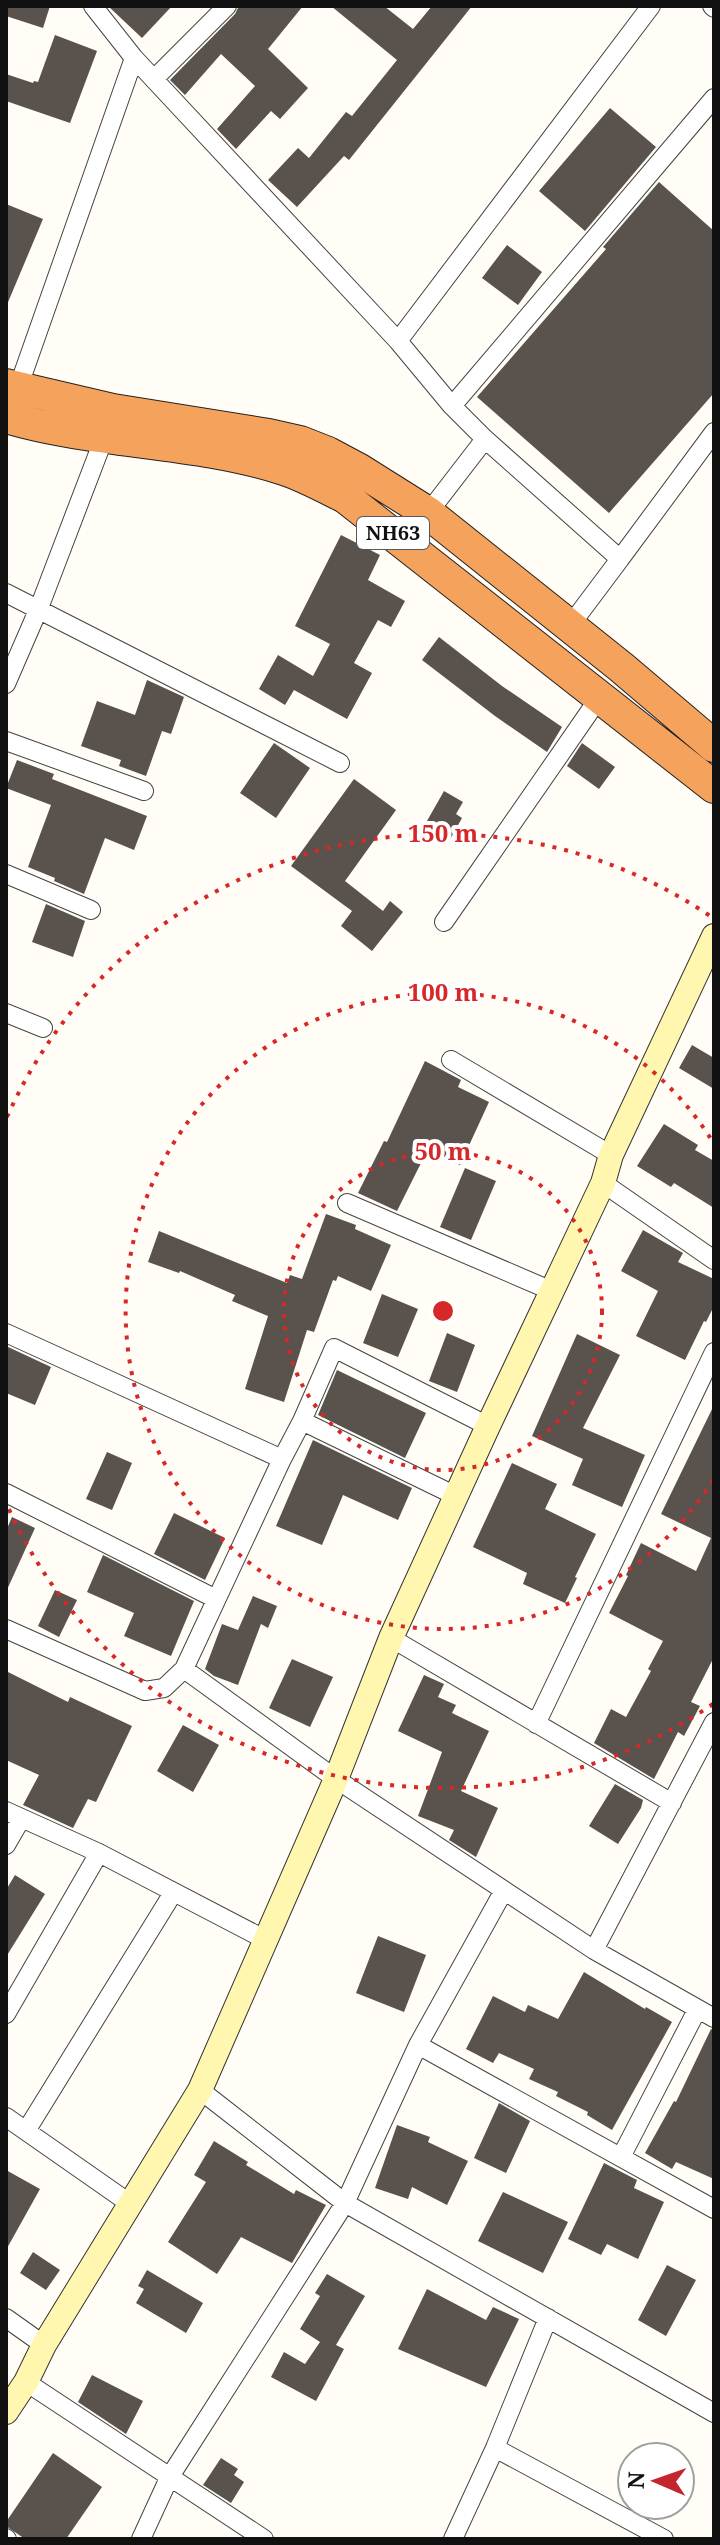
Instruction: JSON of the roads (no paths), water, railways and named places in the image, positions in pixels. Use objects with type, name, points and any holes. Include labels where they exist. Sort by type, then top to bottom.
[{"type":"highway","name":"NH63","points":[[10,396],[104,438],[202,450],[253,460],[286,470],[345,497],[714,787]]},
{"type":"highway","name":"NH63","points":[[10,396],[240,429],[300,442],[358,469],[428,513],[714,746]]},
{"type":"street","points":[[93,6],[134,58],[398,341],[452,406],[620,559]]},
{"type":"street","points":[[154,79],[227,6]]},
{"type":"street","points":[[398,341],[651,6]]},
{"type":"street","points":[[10,396],[134,58]]},
{"type":"street","points":[[452,406],[714,98]]},
{"type":"street","points":[[569,627],[714,432]]},
{"type":"street","points":[[6,684],[39,608],[104,438]]},
{"type":"street","points":[[428,513],[485,439]]},
{"type":"street","points":[[6,593],[340,763]]},
{"type":"street","points":[[444,922],[599,698]]},
{"type":"street","points":[[6,741],[144,791]]},
{"type":"street","points":[[6,874],[91,910]]},
{"type":"street","points":[[6,2412],[200,2090],[336,1779],[391,1638],[603,1183],[611,1155],[714,936]]},
{"type":"street","points":[[6,1013],[43,1028]]},
{"type":"street","points":[[451,1060],[611,1155]]},
{"type":"street","points":[[603,1183],[714,1260]]},
{"type":"street","points":[[347,1203],[552,1291]]},
{"type":"street","points":[[6,1333],[282,1459]]},
{"type":"street","points":[[6,1629],[145,1691],[164,1688],[184,1669],[334,1348],[488,1426]]},
{"type":"street","points":[[536,1724],[714,1352]]},
{"type":"street","points":[[302,1421],[456,1496]]},
{"type":"street","points":[[6,1493],[216,1599]]},
{"type":"street","points":[[391,1638],[672,1803]]},
{"type":"street","points":[[184,1669],[336,1779],[503,1892],[594,1950],[705,2014],[621,2157]]},
{"type":"street","points":[[594,1950],[714,1722]]},
{"type":"street","points":[[6,1845],[14,1815],[99,1853],[266,1940]]},
{"type":"street","points":[[6,2014],[99,1853]]},
{"type":"street","points":[[141,2539],[169,2478],[345,2203],[418,2045],[503,1892]]},
{"type":"street","points":[[26,2131],[173,1893]]},
{"type":"street","points":[[418,2045],[714,2209]]},
{"type":"street","points":[[200,2090],[345,2203],[714,2413]]},
{"type":"street","points":[[6,2117],[132,2205]]},
{"type":"street","points":[[6,2318],[44,2345]]},
{"type":"street","points":[[453,2539],[495,2448],[548,2318]]},
{"type":"street","points":[[26,2382],[264,2539]]},
{"type":"street","points":[[495,2448],[664,2539]]}]
